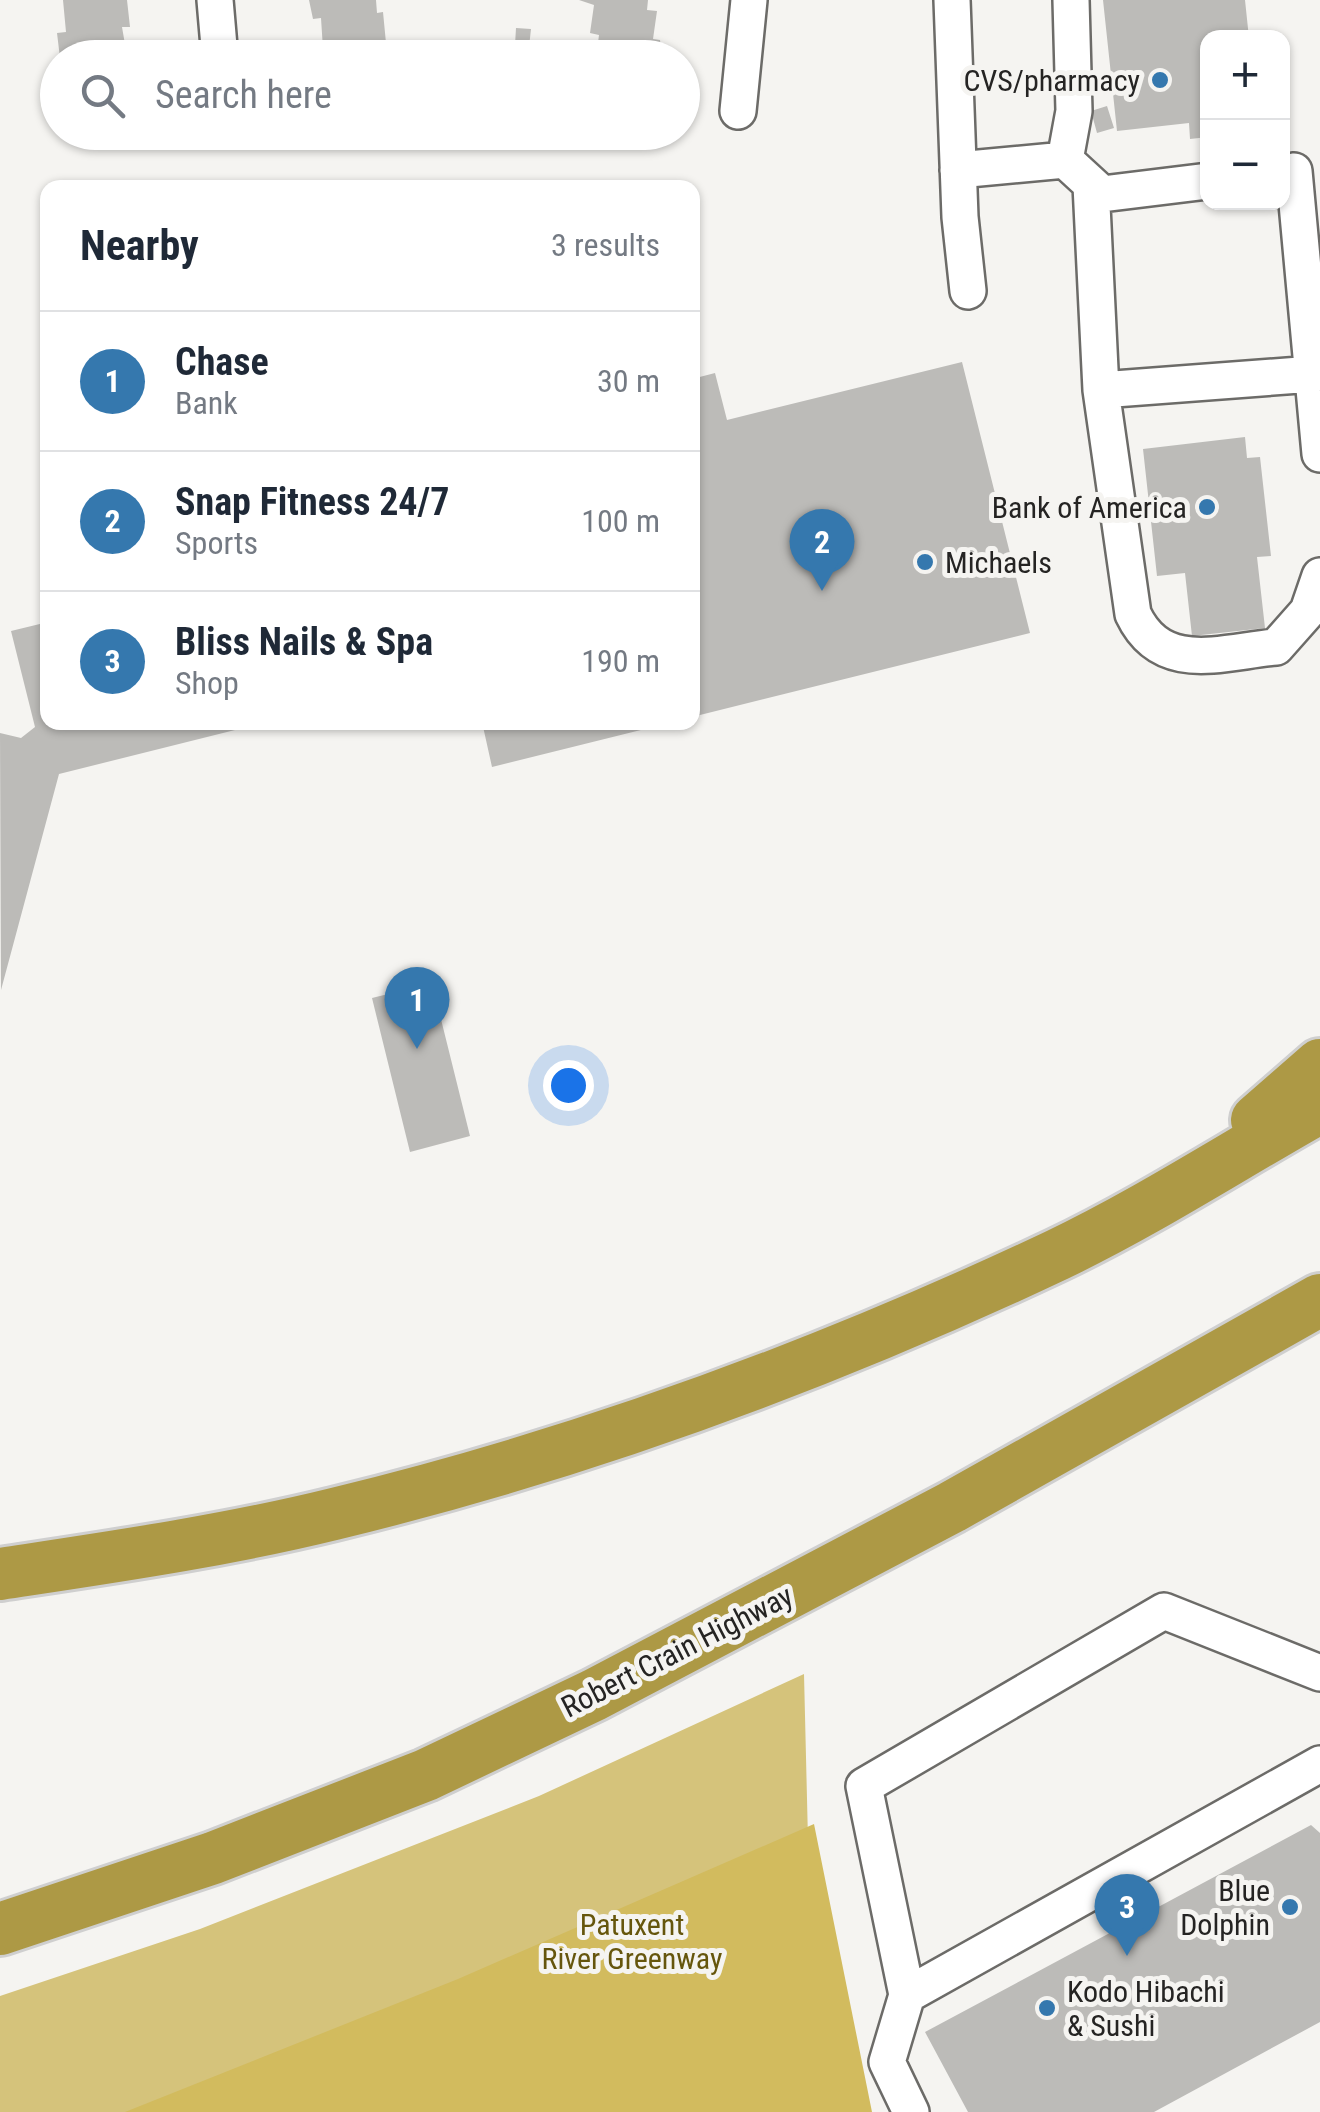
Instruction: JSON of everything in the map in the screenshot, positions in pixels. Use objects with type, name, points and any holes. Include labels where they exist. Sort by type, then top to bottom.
[{"type":"highway","points":[[1184,1184],[1320,1065]]},
{"type":"highway","points":[[0,1574],[169,1548],[333,1514],[482,1474],[640,1424],[876,1336],[1061,1253],[1320,1108]]},
{"type":"highway","name":"Robert Crain Highway","points":[[0,1929],[214,1858],[426,1775],[743,1618],[1320,1300]]},
{"type":"highway","points":[[1231,1352],[1320,1345]]},
{"type":"street","points":[[215,0],[218,40]]},
{"type":"street","points":[[738,110],[749,0]]},
{"type":"street","points":[[952,0],[958,170],[968,291]]},
{"type":"street","points":[[1065,160],[1074,111],[1070,0]]},
{"type":"street","points":[[958,170],[1065,160],[1102,194],[1200,183]]},
{"type":"street","points":[[1299,171],[1320,454]]},
{"type":"street","points":[[1091,185],[1101,390],[1132,614],[1143,636],[1175,656],[1276,646],[1308,611],[1320,576]]},
{"type":"street","points":[[1101,390],[1313,374]]},
{"type":"street","points":[[911,2112],[887,2062],[908,1994],[864,1786],[1164,1611],[1320,1673]]},
{"type":"street","points":[[908,1994],[1320,1764]]},
{"type":"green space","name":"Patuxent River Greenway","points":[[804,1674],[810,1923],[854,2112],[0,2112],[0,1996],[200,1929],[539,1796]]},
{"type":"green space","points":[[814,1824],[872,2112],[125,2112],[458,1979]]},
{"type":"building","points":[[63,0],[127,0],[130,27],[122,27],[124,40],[58,40],[57,33],[66,32]]},
{"type":"building","points":[[309,0],[376,0],[377,13],[383,12],[386,40],[322,40],[321,18],[313,19]]},
{"type":"building","points":[[579,0],[648,0],[647,10],[657,11],[653,39],[660,40],[598,40],[599,35],[590,33],[594,5]]},
{"type":"building","name":"CVS/pharmacy","points":[[1103,0],[1245,0],[1248,30],[1200,30],[1200,138],[1190,139],[1189,123],[1117,131]]},
{"type":"building","points":[[516,28],[531,29],[530,40],[515,40]]},
{"type":"building","points":[[1107,106],[1114,128],[1097,133],[1091,111]]},
{"type":"building","points":[[962,362],[1030,633],[700,715],[700,377],[715,373],[727,420]]},
{"type":"building","name":"Bank of America","points":[[1245,437],[1247,458],[1260,457],[1271,556],[1257,557],[1265,628],[1192,636],[1185,573],[1157,576],[1143,449]]},
{"type":"building","points":[[40,624],[40,730],[235,730],[59,774],[1,990],[0,733],[21,738],[35,727],[11,631]]},
{"type":"building","points":[[484,730],[641,730],[492,767]]},
{"type":"building","points":[[432,983],[470,1136],[410,1152],[372,998]]},
{"type":"building","points":[[1311,1825],[1320,1833],[1320,2022],[1154,2112],[968,2112],[925,2032]]},
{"type":"place","name":"CVS/pharmacy","points":[[1160,80]]},
{"type":"place","name":"Bank of America","points":[[1207,507]]},
{"type":"place","name":"Michaels","points":[[925,562]]},
{"type":"place","name":"Snap Fitness 24/7","points":[[822,591]]},
{"type":"place","name":"Chase","points":[[417,1049]]},
{"type":"place","name":"Blue Dolphin","points":[[1290,1907]]},
{"type":"place","name":"Bliss Nails & Spa","points":[[1127,1956]]},
{"type":"place","name":"Kodo Hibachi & Sushi","points":[[1047,2008]]}]
